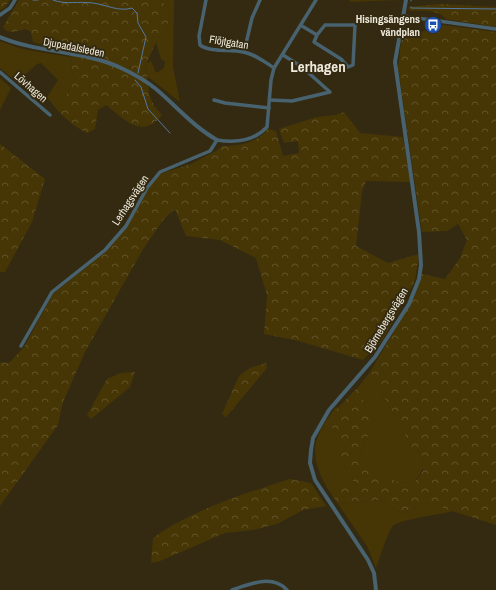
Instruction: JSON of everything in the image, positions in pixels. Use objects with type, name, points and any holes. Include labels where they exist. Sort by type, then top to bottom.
[{"type":"street","points":[[0,15],[10,8],[15,0]]},
{"type":"street","name":"Flöjtgatan","points":[[206,0],[199,36],[200,45],[213,49],[244,52],[260,59],[274,68]]},
{"type":"street","points":[[244,52],[252,18],[260,0]]},
{"type":"street","points":[[217,140],[231,143],[255,136],[268,127],[271,80],[274,68],[302,26],[316,0]]},
{"type":"street","name":"Björnebergsvägen","points":[[376,590],[374,573],[368,560],[315,480],[310,462],[313,438],[329,410],[375,357],[409,304],[418,279],[421,265],[419,232],[396,74],[396,52],[406,0]]},
{"type":"street","points":[[403,16],[496,29]]},
{"type":"street","points":[[325,25],[355,25],[354,65],[348,67],[341,59],[314,42],[317,36],[325,25]]},
{"type":"street","points":[[302,26],[317,36]]},
{"type":"street","name":"Djupadalsleden","points":[[0,37],[34,48],[99,60],[118,67],[139,78],[155,89],[193,122],[217,140]]},
{"type":"street","points":[[270,100],[292,101],[330,92],[302,67],[283,55]]},
{"type":"street","name":"Lövhagen","points":[[0,72],[50,116]]},
{"type":"street","points":[[214,100],[225,104],[269,108]]},
{"type":"street","name":"Lerhagsvägen","points":[[21,346],[52,292],[105,250],[126,226],[148,188],[160,172],[210,151],[217,140]]},
{"type":"street","points":[[232,590],[252,583],[265,581],[278,583],[287,590]]},
{"type":"green space","points":[[0,0],[10,0],[4,8],[0,10]]},
{"type":"green space","points":[[19,0],[161,0],[171,12],[166,29],[156,42],[146,64],[149,94],[154,106],[162,115],[155,122],[141,127],[127,121],[106,105],[98,110],[95,129],[87,133],[71,123],[57,110],[76,79],[72,72],[69,48],[47,46],[33,42],[31,32],[26,29],[13,32],[6,31],[3,27]]},
{"type":"green space","points":[[161,0],[174,0],[173,67],[180,102],[147,76],[146,63],[151,61],[157,73],[164,68],[165,62],[161,59],[156,42],[166,29],[171,12]]},
{"type":"green space","points":[[350,0],[402,0],[350,2]]},
{"type":"green space","points":[[440,4],[496,7],[496,27],[446,19],[434,12],[410,11],[408,7]]},
{"type":"green space","points":[[443,25],[496,32],[496,525],[424,502],[403,514],[380,500],[338,504],[326,486],[356,486],[344,465],[331,423],[336,410],[359,386],[366,410],[374,422],[360,454],[384,475],[404,483],[413,484],[423,471],[422,453],[412,448],[370,372],[414,298],[422,274],[445,279],[460,258],[467,240],[458,224],[447,231],[422,232],[398,67],[403,28],[418,33]]},
{"type":"green space","points":[[0,41],[22,49],[70,57],[72,72],[76,79],[57,110],[47,97],[58,80],[41,63],[37,64],[17,82],[0,68]]},
{"type":"green space","points":[[0,78],[11,88],[0,110]]},
{"type":"green space","points":[[344,112],[360,133],[403,137],[410,182],[366,181],[362,192],[356,246],[388,263],[419,254],[415,280],[383,339],[363,360],[295,340],[264,334],[267,295],[256,258],[220,240],[186,236],[175,209],[163,220],[142,251],[86,350],[63,402],[58,425],[0,506],[0,362],[9,363],[24,347],[53,294],[106,251],[114,242],[149,188],[160,174],[191,164],[216,151],[222,146],[242,144],[253,141],[264,134],[268,129],[276,131],[283,156],[299,153],[298,141],[284,143],[279,129],[317,117],[335,115]]},
{"type":"green space","points":[[0,144],[45,179],[32,222],[5,272],[0,272]]},
{"type":"green space","points":[[266,363],[267,368],[226,417],[222,414],[239,376],[250,368]]},
{"type":"green space","points":[[135,372],[130,387],[91,419],[87,415],[107,379],[121,373]]},
{"type":"green space","points":[[370,372],[412,448],[422,453],[423,469],[413,484],[397,481],[384,475],[360,454],[374,422],[366,410],[359,386]]},
{"type":"green space","points":[[339,407],[336,410],[344,465],[356,486],[326,486],[317,464],[315,454],[318,437],[335,408]]},
{"type":"green space","points":[[290,479],[311,483],[326,506],[303,510],[277,524],[253,530],[225,533],[160,561],[151,563],[153,538],[169,528],[219,503]]},
{"type":"green space","points":[[380,500],[403,514],[424,502],[453,511],[410,519],[396,524],[392,527],[387,537],[376,568],[367,546],[338,504]]},
{"type":"waterway","points":[[33,0],[38,0]]},
{"type":"waterway","points":[[53,0],[62,2],[93,3],[122,9],[132,8],[137,13],[138,23],[146,37],[138,73]]},
{"type":"waterway","points":[[411,7],[496,9]]},
{"type":"waterway","points":[[135,80],[141,87],[148,109],[170,133]]},
{"type":"place","name":"Hisingsängens vändplan","points":[[433,25]]},
{"type":"district","name":"Lerhagen","points":[[318,66]]}]
